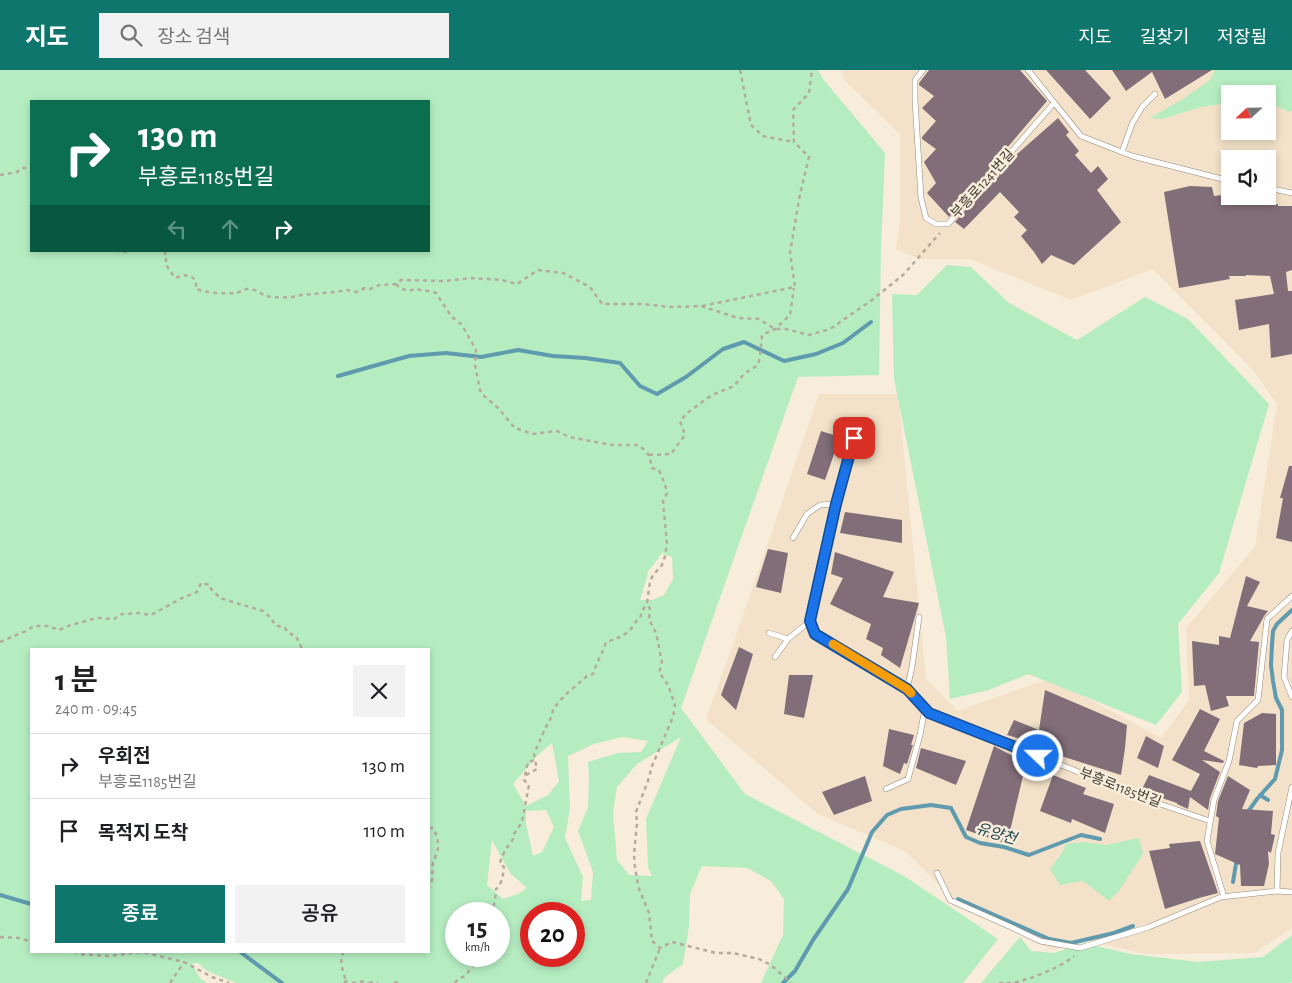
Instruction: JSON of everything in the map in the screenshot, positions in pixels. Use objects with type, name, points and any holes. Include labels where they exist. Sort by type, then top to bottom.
[{"type":"lane","name":"부흥로1241번길","points":[[923,70],[915,80],[921,198],[926,218],[936,224],[948,224],[1054,103]]},
{"type":"lane","points":[[1028,70],[1081,136],[1132,156],[1221,179]]},
{"type":"lane","points":[[1122,152],[1138,112],[1155,94]]},
{"type":"lane","points":[[1276,190],[1292,193]]},
{"type":"lane","points":[[775,657],[788,639],[810,621],[836,504],[854,438]]},
{"type":"lane","points":[[793,538],[807,514],[820,505],[836,504]]},
{"type":"lane","points":[[1224,897],[1208,840],[1214,800],[1229,761],[1237,721],[1258,700],[1267,619],[1292,596]]},
{"type":"lane","points":[[907,689],[919,617]]},
{"type":"lane","name":"부흥로1185번길","points":[[810,621],[815,634],[907,689],[929,713],[1160,804],[1210,821]]},
{"type":"lane","points":[[1292,631],[1287,640],[1284,677],[1292,697]]},
{"type":"lane","points":[[769,633],[788,639]]},
{"type":"lane","points":[[886,788],[908,779],[925,708]]},
{"type":"lane","points":[[1277,890],[1278,853],[1292,787]]},
{"type":"lane","points":[[937,873],[950,900],[1040,941],[1081,948],[1149,928],[1224,897],[1277,890],[1292,892]]},
{"type":"path","points":[[649,455],[671,454],[685,435],[680,421],[687,413],[712,395],[734,386],[744,374],[758,365],[762,335],[775,329],[790,315],[795,287],[790,253],[800,194],[809,157],[794,142],[763,136],[750,124],[740,70]]},
{"type":"path","points":[[794,142],[792,110],[809,93],[812,70]]},
{"type":"path","points":[[0,175],[17,172],[22,168],[30,168]]},
{"type":"path","points":[[701,306],[738,318],[760,319],[775,329],[786,329],[810,335],[830,329],[872,300],[903,275],[948,224]]},
{"type":"path","points":[[165,252],[168,257],[165,264],[175,278],[192,276],[196,280],[196,289],[219,293],[237,293],[252,289],[266,296],[276,298],[347,290],[356,292],[379,285],[396,284],[401,280],[444,281],[472,278],[502,280],[517,284],[538,270],[562,273],[590,287],[602,304],[643,304],[670,307],[701,306],[795,287]]},
{"type":"path","points":[[396,284],[400,288],[408,290],[416,289],[436,293],[451,316],[462,325],[476,350],[474,366],[480,390],[516,428],[533,434],[557,432],[569,437],[612,445],[639,445],[649,455],[652,468],[659,470],[666,484],[667,493],[663,501],[667,544],[666,556],[650,582],[644,610],[628,632],[619,638],[606,642],[593,674],[587,676],[565,694],[553,710],[534,754],[537,769],[524,776]]},
{"type":"path","points":[[0,642],[34,626],[48,626],[59,630],[70,625],[98,618],[114,619],[122,614],[151,614],[197,592],[201,583],[210,585],[220,598],[263,611],[271,618],[275,626],[286,628],[288,633],[296,636],[302,648]]},
{"type":"path","points":[[647,603],[650,609],[649,620],[656,633],[662,663],[659,672],[668,685],[675,705],[670,726],[652,766],[636,812],[638,823],[634,854],[635,868],[639,889],[649,913],[652,941],[660,948]]},
{"type":"path","points":[[495,902],[496,889],[502,882],[504,867],[500,864],[501,859],[524,818],[529,785],[524,780],[524,776],[528,768],[528,762],[535,760]]},
{"type":"path","points":[[430,828],[433,828],[438,836],[438,843],[437,853],[433,860],[430,884]]},
{"type":"path","points":[[0,937],[20,938],[30,942]]},
{"type":"path","points":[[646,983],[660,948],[672,942],[716,953],[741,954],[760,959],[771,965],[791,982]]},
{"type":"path","points":[[999,983],[1012,983],[1035,976],[1066,962],[1081,948]]},
{"type":"path","points":[[77,953],[109,956],[134,953]]},
{"type":"path","points":[[146,953],[184,962],[212,977],[229,983]]},
{"type":"path","points":[[343,953],[341,965],[345,978],[348,980],[344,983]]},
{"type":"path","points":[[170,983],[184,962]]},
{"type":"path","points":[[455,983],[458,979],[465,976],[472,967]]},
{"type":"path","points":[[352,983],[365,981],[368,983],[378,983]]},
{"type":"shaded area","points":[[841,70],[1292,70],[1292,928],[1254,953],[1145,954],[1086,940],[1055,950],[1036,943],[949,895],[905,851],[818,814],[706,719],[819,394],[898,394],[926,679],[958,711],[1050,678],[1161,738],[1189,700],[1186,628],[1255,547],[1277,404],[1252,369],[1153,269],[1071,300],[970,259],[920,259],[896,249],[900,221],[900,134],[845,81]]},
{"type":"green space","points":[[0,70],[818,70],[823,79],[885,153],[879,375],[798,377],[681,708],[745,794],[904,876],[998,939],[963,983],[761,983],[783,935],[784,899],[771,881],[747,868],[702,866],[690,894],[689,926],[683,964],[665,977],[662,983],[236,983],[207,971],[198,963],[192,964],[200,978],[207,983],[0,983]],"holes":[[[662,553],[672,557],[673,579],[664,595],[652,600],[640,600],[648,571]],[[623,737],[648,741],[641,752],[618,753],[588,762],[588,807],[578,831],[593,872],[591,900],[581,901],[583,877],[565,838],[570,808],[568,756],[594,744]],[[681,737],[646,819],[648,867],[652,876],[629,875],[617,860],[613,813],[617,787],[637,764]],[[552,743],[559,781],[548,795],[526,806],[513,784],[539,754]],[[546,810],[554,827],[542,852],[533,856],[526,824],[526,811]],[[492,840],[510,873],[527,888],[518,894],[503,899],[487,885]]]},
{"type":"green space","points":[[1215,70],[1292,70],[1292,110],[1289,112],[1276,106],[1276,85],[1221,85],[1221,104],[1201,107],[1162,119],[1150,118],[1183,99],[1210,80]]},
{"type":"green space","points":[[947,265],[971,267],[1009,303],[1077,340],[1145,297],[1188,319],[1269,404],[1219,573],[1178,624],[1182,692],[1156,725],[1028,674],[989,690],[950,699],[946,637],[894,379],[892,294],[917,295]]},
{"type":"green space","points":[[1139,838],[1143,854],[1118,892],[1109,901],[1083,881],[1060,885],[1050,869],[1066,844],[1085,842],[1105,845]]},
{"type":"green space","points":[[1292,935],[1292,982],[1290,983],[981,983],[1020,937],[1031,951],[1054,953],[1084,943],[1131,954],[1198,962],[1263,957]]},
{"type":"building","points":[[929,70],[1020,70],[1047,101],[949,217],[927,193],[936,183],[924,162],[936,149],[922,139],[922,137],[936,121],[922,108],[934,96],[919,85],[919,83]]},
{"type":"building","points":[[1046,70],[1085,70],[1111,98],[1090,119]]},
{"type":"building","points":[[1112,70],[1212,70],[1165,99],[1152,72],[1126,91]]},
{"type":"building","points":[[1058,118],[1069,132],[1066,135],[1079,151],[1075,155],[1091,173],[1098,166],[1108,179],[1097,190],[1121,222],[1074,265],[1051,255],[1042,264],[1021,236],[1027,230],[1014,217],[1019,212],[1000,192],[964,229],[955,222],[1007,163]]},
{"type":"building","points":[[1190,186],[1212,187],[1214,196],[1221,195],[1221,205],[1278,204],[1278,206],[1292,206],[1292,270],[1286,272],[1288,291],[1292,291],[1292,354],[1271,358],[1269,324],[1239,330],[1235,300],[1274,294],[1270,276],[1229,276],[1230,279],[1179,288],[1164,192]]},
{"type":"building","points":[[821,431],[840,437],[825,480],[807,474]]},
{"type":"building","points":[[1289,466],[1292,466],[1292,542],[1276,538],[1283,498],[1280,498]]},
{"type":"building","points":[[845,512],[902,520],[902,543],[840,533]]},
{"type":"building","points":[[768,549],[788,553],[781,593],[756,587]]},
{"type":"building","points":[[835,552],[894,572],[883,597],[919,603],[900,668],[881,655],[883,648],[866,639],[871,624],[830,604],[843,578],[831,574]]},
{"type":"building","points":[[1246,576],[1260,582],[1247,606],[1268,611],[1250,641],[1259,642],[1254,696],[1226,696],[1229,706],[1211,711],[1205,685],[1194,686],[1192,641],[1219,645],[1219,636],[1230,638]]},
{"type":"building","points":[[739,647],[753,654],[736,710],[721,695]]},
{"type":"building","points":[[789,675],[813,675],[804,718],[784,714]]},
{"type":"building","points":[[1045,690],[1127,725],[1121,775],[1036,748],[1037,743],[1007,735],[1014,720],[1039,730]]},
{"type":"building","points":[[1200,709],[1220,719],[1204,751],[1224,761],[1223,763],[1202,760],[1220,772],[1210,798],[1208,810],[1190,797],[1188,809],[1177,803],[1141,791],[1149,775],[1191,791],[1200,774],[1172,760]]},
{"type":"building","points":[[1262,713],[1276,714],[1276,765],[1258,766],[1257,768],[1239,765],[1244,723]]},
{"type":"building","points":[[889,729],[914,735],[907,764],[904,763],[900,774],[883,766]]},
{"type":"building","points":[[1146,736],[1164,746],[1158,768],[1137,758]]},
{"type":"building","points":[[994,746],[1026,763],[1007,844],[966,830]]},
{"type":"building","points":[[921,748],[966,761],[956,785],[916,768]]},
{"type":"building","points":[[1053,775],[1086,788],[1083,794],[1114,804],[1105,833],[1072,819],[1071,823],[1040,811]]},
{"type":"building","points":[[865,776],[872,801],[834,815],[822,792]]},
{"type":"building","points":[[1228,776],[1250,790],[1242,809],[1273,811],[1271,834],[1275,835],[1271,853],[1268,851],[1269,864],[1264,886],[1241,886],[1240,865],[1215,854],[1219,818],[1216,816],[1218,801]]},
{"type":"building","points":[[1200,841],[1218,893],[1165,909],[1149,851],[1170,848],[1169,844]]},
{"type":"waterway","points":[[338,376],[409,356],[446,353],[481,357],[518,350],[553,356],[620,363],[640,386],[657,394],[686,377],[723,349],[744,342],[784,361],[816,354],[843,343],[871,322]]},
{"type":"waterway","points":[[1247,813],[1275,779],[1282,750],[1282,710],[1276,698],[1271,665],[1273,631],[1277,624],[1292,610]]},
{"type":"waterway","points":[[1260,795],[1268,800]]},
{"type":"waterway","name":"유양천","points":[[783,983],[795,971],[813,940],[848,889],[872,832],[887,815],[901,809],[931,805],[951,808],[966,837],[980,843],[1004,847],[1029,855],[1081,835],[1100,839]]},
{"type":"waterway","points":[[1233,882],[1237,858]]},
{"type":"waterway","points":[[0,895],[30,904]]},
{"type":"waterway","points":[[958,899],[1049,939],[1071,943],[1114,933],[1133,926]]},
{"type":"waterway","points":[[242,953],[282,983]]},
{"type":"slow traffic","points":[[833,644],[911,693]]},
{"type":"route","points":[[854,438],[836,504],[810,621],[815,634],[907,689],[929,713],[1038,756]]}]
